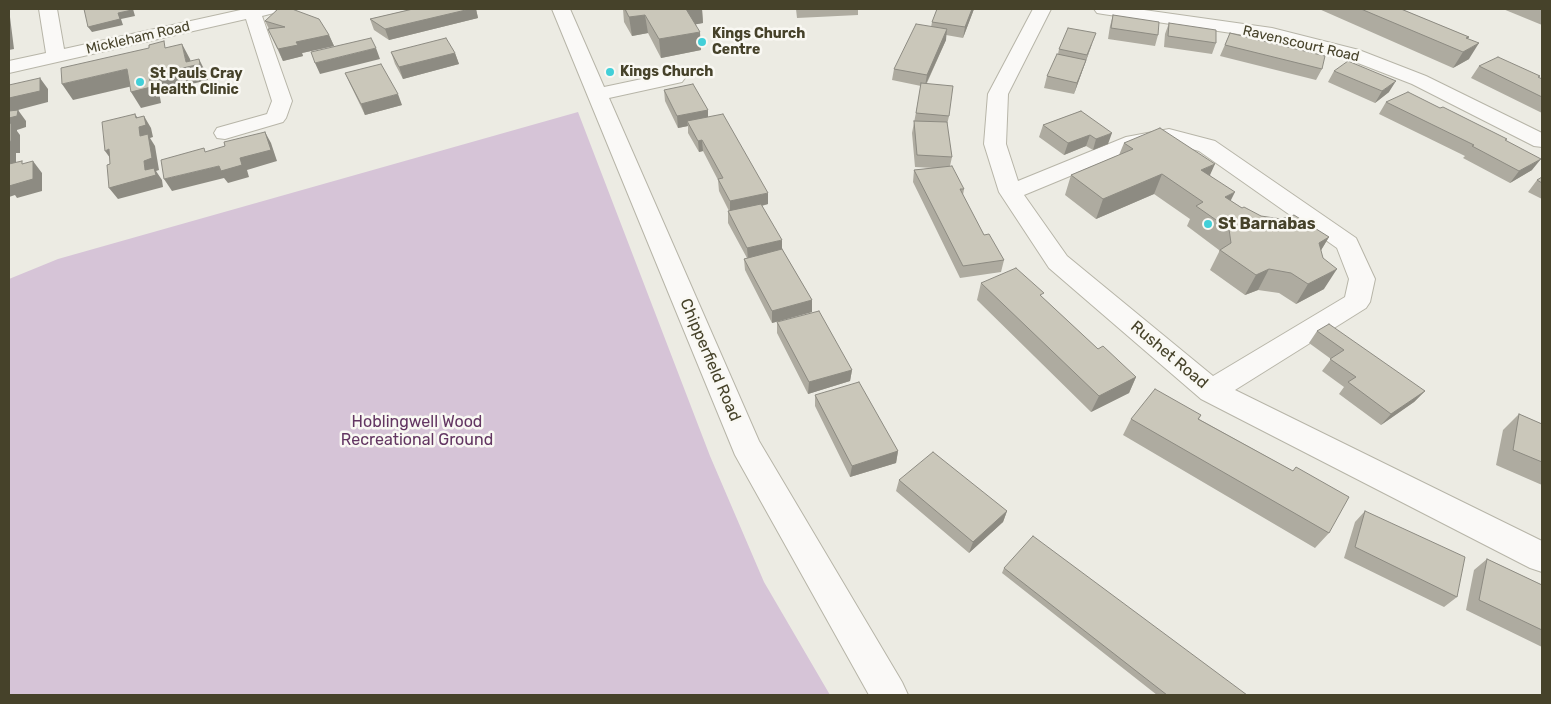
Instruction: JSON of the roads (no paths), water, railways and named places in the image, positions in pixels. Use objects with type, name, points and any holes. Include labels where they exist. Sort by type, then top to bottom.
[{"type":"street","points":[[48,9],[56,57]]},
{"type":"street","name":"Rushet Road","points":[[1042,9],[998,94],[995,144],[1010,192],[1058,262],[1211,391],[1542,557]]},
{"type":"street","name":"Ravenscourt Road","points":[[1103,9],[1272,34],[1352,54],[1419,80],[1542,141]]},
{"type":"street","name":"Chipperfield Road","points":[[567,10],[597,94],[746,446],[889,695]]},
{"type":"street","points":[[224,133],[276,118],[282,101],[260,11]]},
{"type":"street","name":"Mickleham Road","points":[[9,67],[260,11]]},
{"type":"street","points":[[597,94],[675,78]]},
{"type":"street","points":[[1010,192],[1134,142],[1169,135],[1207,146],[1347,244],[1362,279],[1357,302],[1211,391]]},
{"type":"place","name":"Kings Church Centre","points":[[702,42]]},
{"type":"place","name":"Kings Church","points":[[610,72]]},
{"type":"place","name":"St Pauls Cray Health Clinic","points":[[140,82]]},
{"type":"place","name":"St Barnabas","points":[[1208,224]]},
{"type":"park label","name":"Hoblingwell Wood Recreational Ground","points":[[417,431]]}]
